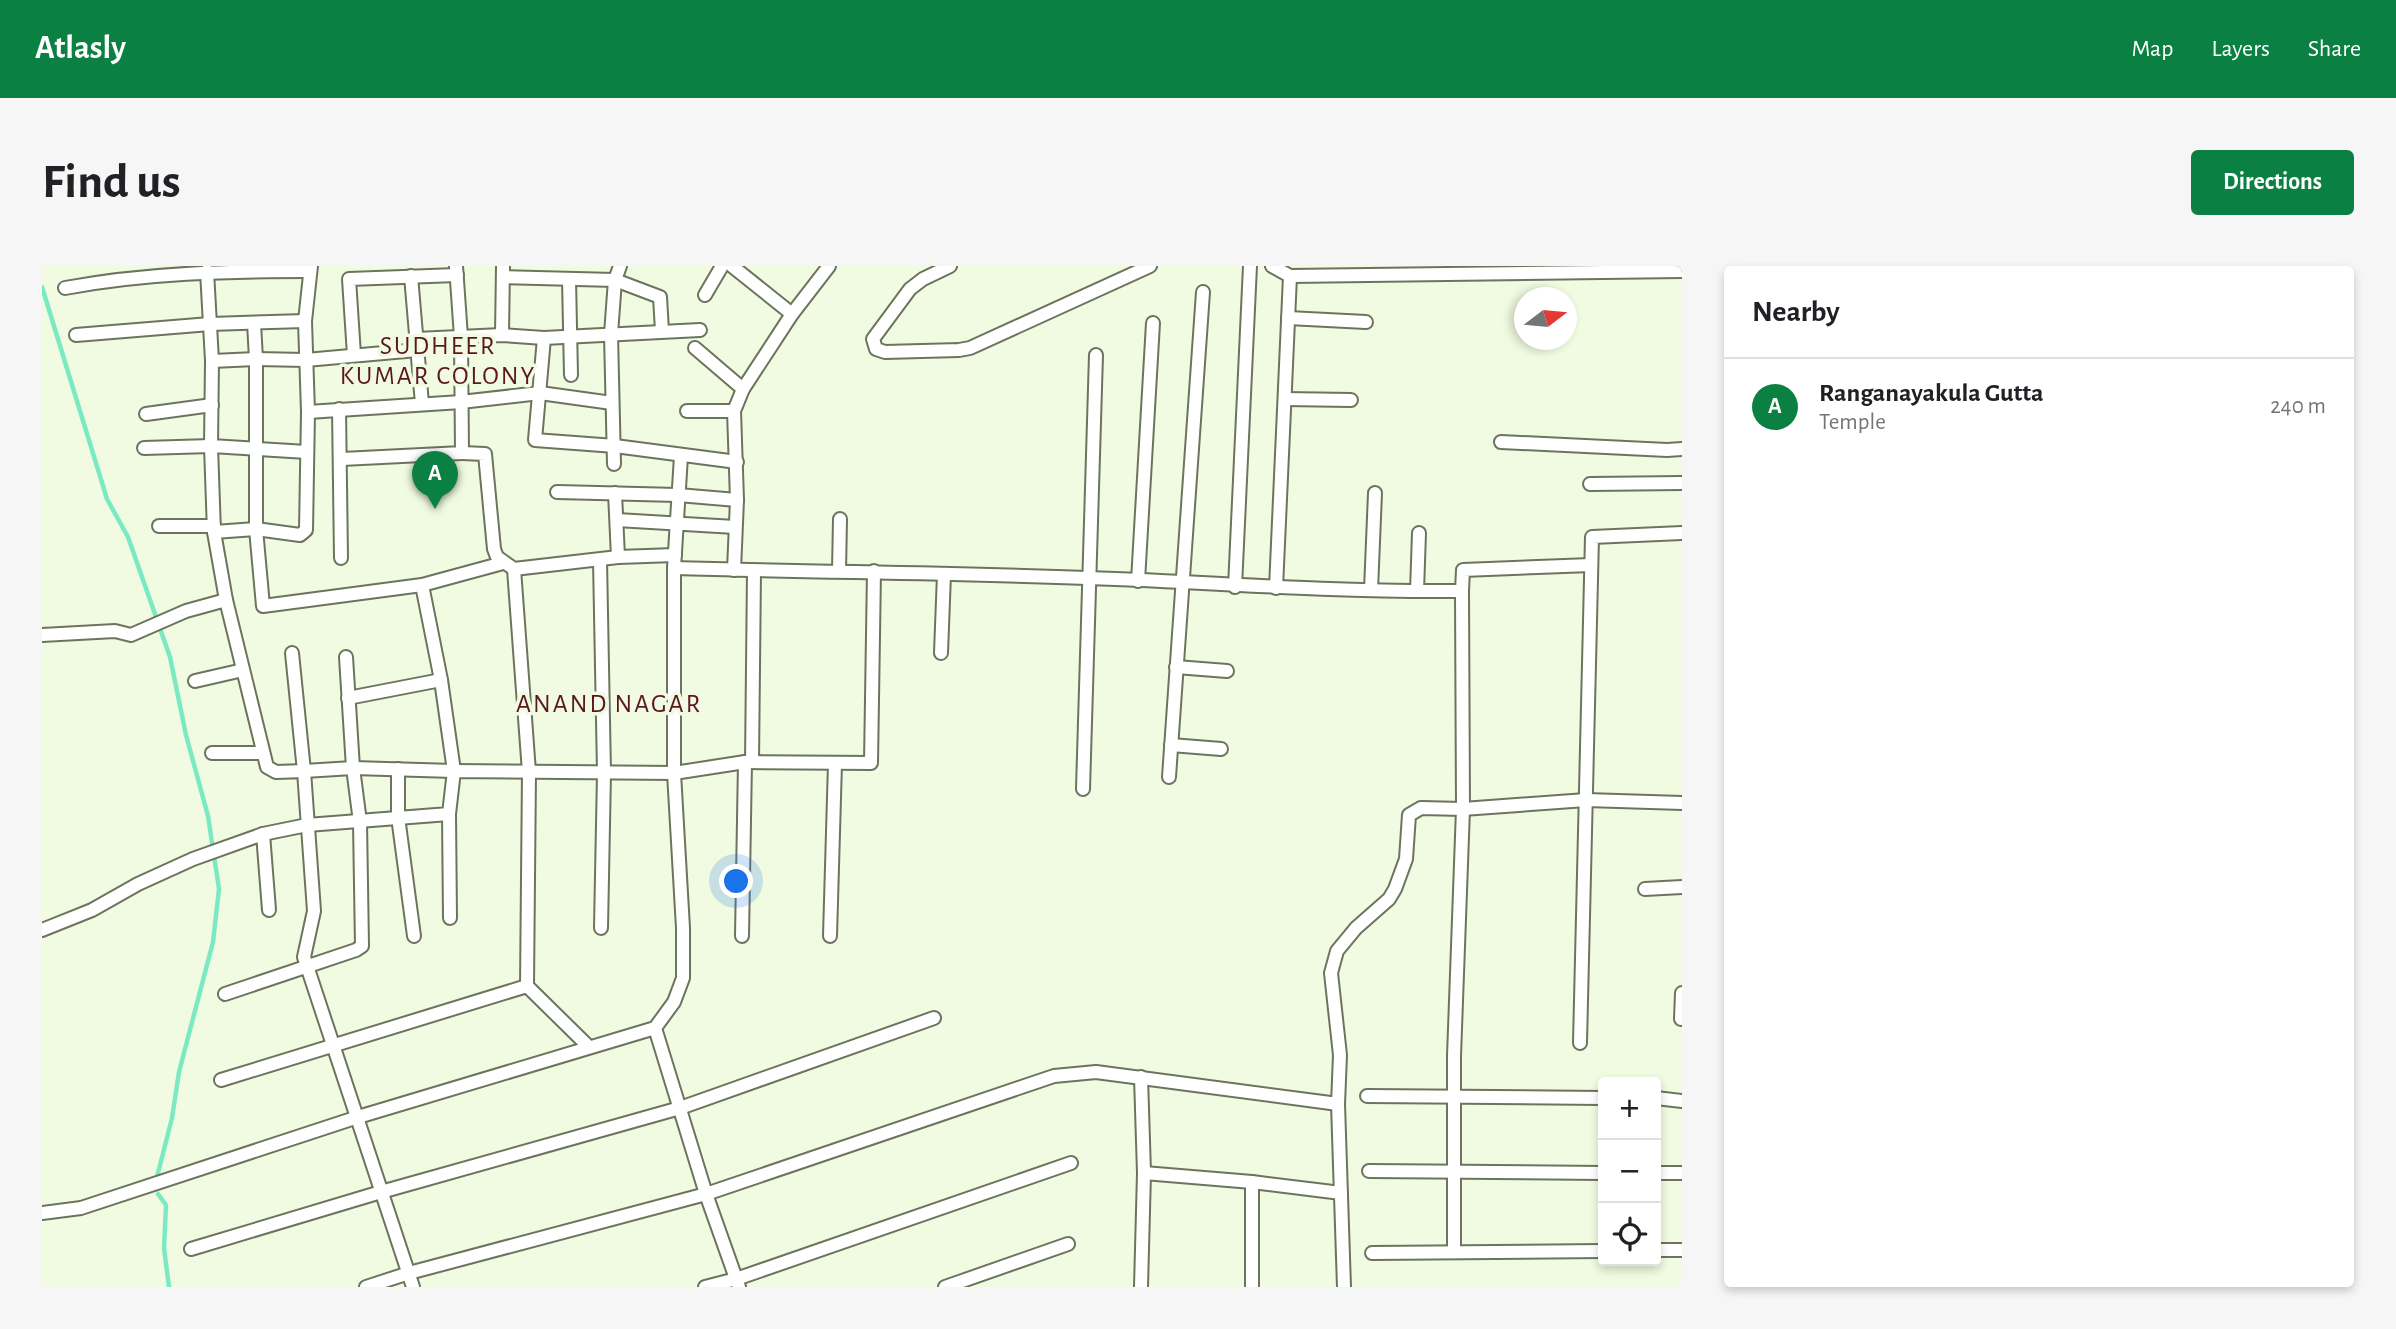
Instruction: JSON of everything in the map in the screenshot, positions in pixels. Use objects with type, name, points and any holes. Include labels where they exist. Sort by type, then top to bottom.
[{"type":"street","points":[[614,464],[611,334],[615,279],[620,266]]},
{"type":"street","points":[[705,295],[722,266]]},
{"type":"street","points":[[732,266],[792,314]]},
{"type":"street","points":[[734,570],[737,462],[734,411],[743,389],[792,314],[830,266]]},
{"type":"street","points":[[950,266],[910,289],[873,339],[876,349],[885,352],[970,348],[1150,266]]},
{"type":"street","points":[[1235,587],[1251,266]]},
{"type":"street","points":[[1272,266],[1290,276],[1631,269],[1682,271]]},
{"type":"street","points":[[65,288],[114,279],[207,271],[310,268],[305,321],[308,412],[306,530],[300,535],[256,529],[159,526]]},
{"type":"street","points":[[354,355],[348,272],[411,276],[456,270],[461,337],[462,453]]},
{"type":"street","points":[[207,271],[212,361],[214,529],[226,600],[263,753],[270,770],[353,768],[674,773],[749,762],[871,762],[874,571]]},
{"type":"street","points":[[502,335],[503,272],[569,279],[615,279],[660,298],[662,331]]},
{"type":"street","points":[[411,276],[422,404]]},
{"type":"street","points":[[1276,588],[1290,276]]},
{"type":"street","points":[[569,279],[571,375]]},
{"type":"street","points":[[1168,777],[1203,292]]},
{"type":"street","points":[[1288,318],[1366,321]]},
{"type":"street","points":[[76,335],[210,324],[305,321]]},
{"type":"street","points":[[254,323],[256,529],[263,606],[422,585],[509,566],[618,557],[675,561],[734,570],[874,571],[1183,582],[1235,587],[1462,591]]},
{"type":"street","points":[[1138,581],[1153,323]]},
{"type":"street","points":[[212,361],[306,360],[461,337],[502,335],[544,338],[700,330]]},
{"type":"street","points":[[544,338],[535,440],[615,446],[737,462]]},
{"type":"street","points":[[695,348],[743,389]]},
{"type":"street","points":[[1083,789],[1096,355]]},
{"type":"street","points":[[308,412],[461,402],[540,393],[612,403]]},
{"type":"street","points":[[1285,399],[1351,400]]},
{"type":"street","points":[[146,414],[212,405]]},
{"type":"street","points":[[340,409],[341,558]]},
{"type":"street","points":[[687,411],[734,411]]},
{"type":"street","points":[[1501,442],[1682,449]]},
{"type":"street","points":[[144,448],[211,446],[307,452]]},
{"type":"street","points":[[342,459],[485,454],[494,549],[497,557],[509,566],[529,772],[527,986],[589,1047]]},
{"type":"street","points":[[42,1213],[81,1208],[358,1117],[655,1028],[674,1002],[683,978],[674,773],[675,561],[681,456]]},
{"type":"street","points":[[1590,484],[1682,483]]},
{"type":"street","points":[[557,492],[678,495],[737,500]]},
{"type":"street","points":[[615,493],[618,557]]},
{"type":"street","points":[[1371,590],[1376,493]]},
{"type":"street","points":[[839,571],[840,519]]},
{"type":"street","points":[[617,520],[735,527]]},
{"type":"street","points":[[1417,592],[1419,533]]},
{"type":"street","points":[[1580,1043],[1592,537],[1682,533]]},
{"type":"street","points":[[600,560],[604,773],[601,928]]},
{"type":"street","points":[[1454,1251],[1454,1096],[1463,809],[1463,570],[1591,565]]},
{"type":"street","points":[[742,936],[754,570]]},
{"type":"street","points":[[941,653],[944,574]]},
{"type":"street","points":[[422,585],[441,680],[454,771],[449,814],[450,918]]},
{"type":"street","points":[[42,635],[115,631],[131,635],[186,611],[226,600]]},
{"type":"street","points":[[292,653],[314,911],[305,946],[307,965],[413,1287]]},
{"type":"street","points":[[225,994],[362,946],[360,822],[353,768],[346,657]]},
{"type":"street","points":[[1176,667],[1227,671]]},
{"type":"street","points":[[195,681],[243,670]]},
{"type":"street","points":[[348,698],[441,680]]},
{"type":"street","points":[[1171,746],[1221,749]]},
{"type":"street","points":[[212,752],[263,753]]},
{"type":"street","points":[[830,936],[835,762]]},
{"type":"street","points":[[398,769],[398,817],[414,936]]},
{"type":"street","points":[[1344,1287],[1338,1104],[1340,1055],[1331,973],[1337,951],[1356,928],[1389,899],[1395,889],[1406,859],[1409,815],[1421,808],[1463,809],[1586,800],[1682,803]]},
{"type":"street","points":[[42,930],[92,910],[138,884],[204,855],[262,834],[307,825],[449,814]]},
{"type":"street","points":[[262,834],[268,910]]},
{"type":"street","points":[[1645,889],[1682,887]]},
{"type":"street","points":[[221,1080],[527,986]]},
{"type":"street","points":[[1681,1019],[1682,993]]},
{"type":"street","points":[[191,1249],[381,1192],[680,1108],[934,1018]]},
{"type":"street","points":[[655,1028],[706,1194],[738,1283]]},
{"type":"street","points":[[366,1287],[409,1273],[706,1194],[1054,1076],[1096,1072],[1338,1104]]},
{"type":"street","points":[[1141,1077],[1144,1173],[1141,1287]]},
{"type":"street","points":[[1367,1096],[1598,1098]]},
{"type":"street","points":[[1661,1099],[1682,1101]]},
{"type":"street","points":[[705,1287],[738,1283],[1071,1163]]},
{"type":"street","points":[[1369,1171],[1598,1173]]},
{"type":"street","points":[[1144,1173],[1341,1193]]},
{"type":"street","points":[[1661,1173],[1682,1173]]},
{"type":"street","points":[[1252,1182],[1252,1287]]},
{"type":"street","points":[[945,1287],[1068,1244]]},
{"type":"street","points":[[1661,1250],[1682,1250]]},
{"type":"street","points":[[1373,1253],[1598,1251]]},
{"type":"waterway","points":[[42,287],[107,499],[128,537],[170,657],[186,735],[208,816],[219,889],[213,942],[179,1072],[172,1118],[157,1177]]},
{"type":"waterway","points":[[158,1194],[166,1205],[164,1248],[169,1287]]},
{"type":"place","name":"Ranganayakula Gutta","points":[[435,509]]},
{"type":"district","name":"SUDHEER KUMAR COLONY","points":[[438,360]]},
{"type":"district","name":"ANAND NAGAR","points":[[609,703]]}]
